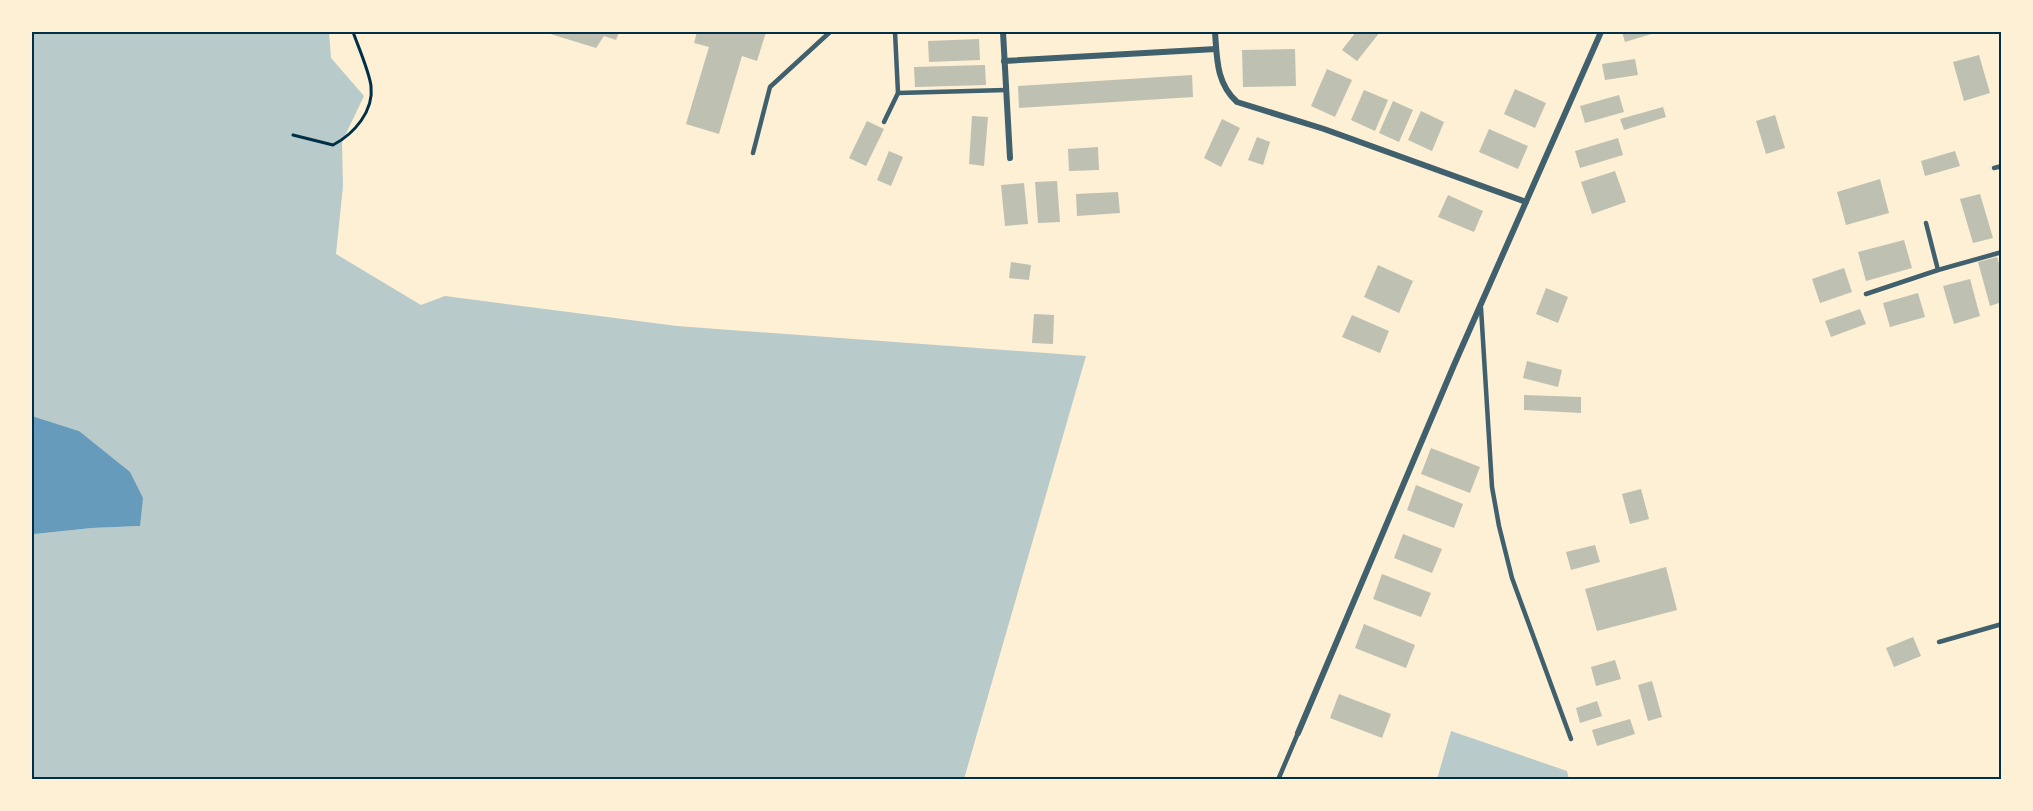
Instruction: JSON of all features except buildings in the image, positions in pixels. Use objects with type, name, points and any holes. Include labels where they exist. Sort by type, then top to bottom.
[{"type":"street","points":[[1003,32],[1010,158]]},
{"type":"street","points":[[1215,32],[1217,64],[1222,82],[1237,102],[1324,129],[1526,202]]},
{"type":"street","points":[[1298,734],[1480,305],[1601,32]]},
{"type":"street","points":[[1005,61],[1216,49]]},
{"type":"lane","points":[[753,153],[770,87],[830,32]]},
{"type":"lane","points":[[884,122],[898,93],[896,32]]},
{"type":"lane","points":[[898,93],[1006,90]]},
{"type":"lane","points":[[1994,168],[2001,166]]},
{"type":"lane","points":[[1926,223],[1938,270]]},
{"type":"lane","points":[[1866,294],[2001,252]]},
{"type":"lane","points":[[1480,305],[1492,487],[1499,526],[1512,578],[1571,739]]},
{"type":"lane","points":[[1939,642],[2001,624]]},
{"type":"lane","points":[[1278,780],[1298,734]]},
{"type":"path","points":[[293,135],[333,145],[346,138],[368,111],[371,86],[353,32]]},
{"type":"shaded area","points":[[32,32],[329,32],[331,58],[364,96],[342,142],[343,186],[336,254],[421,305],[445,296],[677,326],[1086,356],[964,779],[32,779],[32,533],[140,526],[79,431],[32,416]]},
{"type":"shaded area","points":[[1451,731],[1567,771],[1569,779],[1437,779]]},
{"type":"water","points":[[32,416],[79,431],[130,472],[143,498],[140,526],[32,533]]}]
